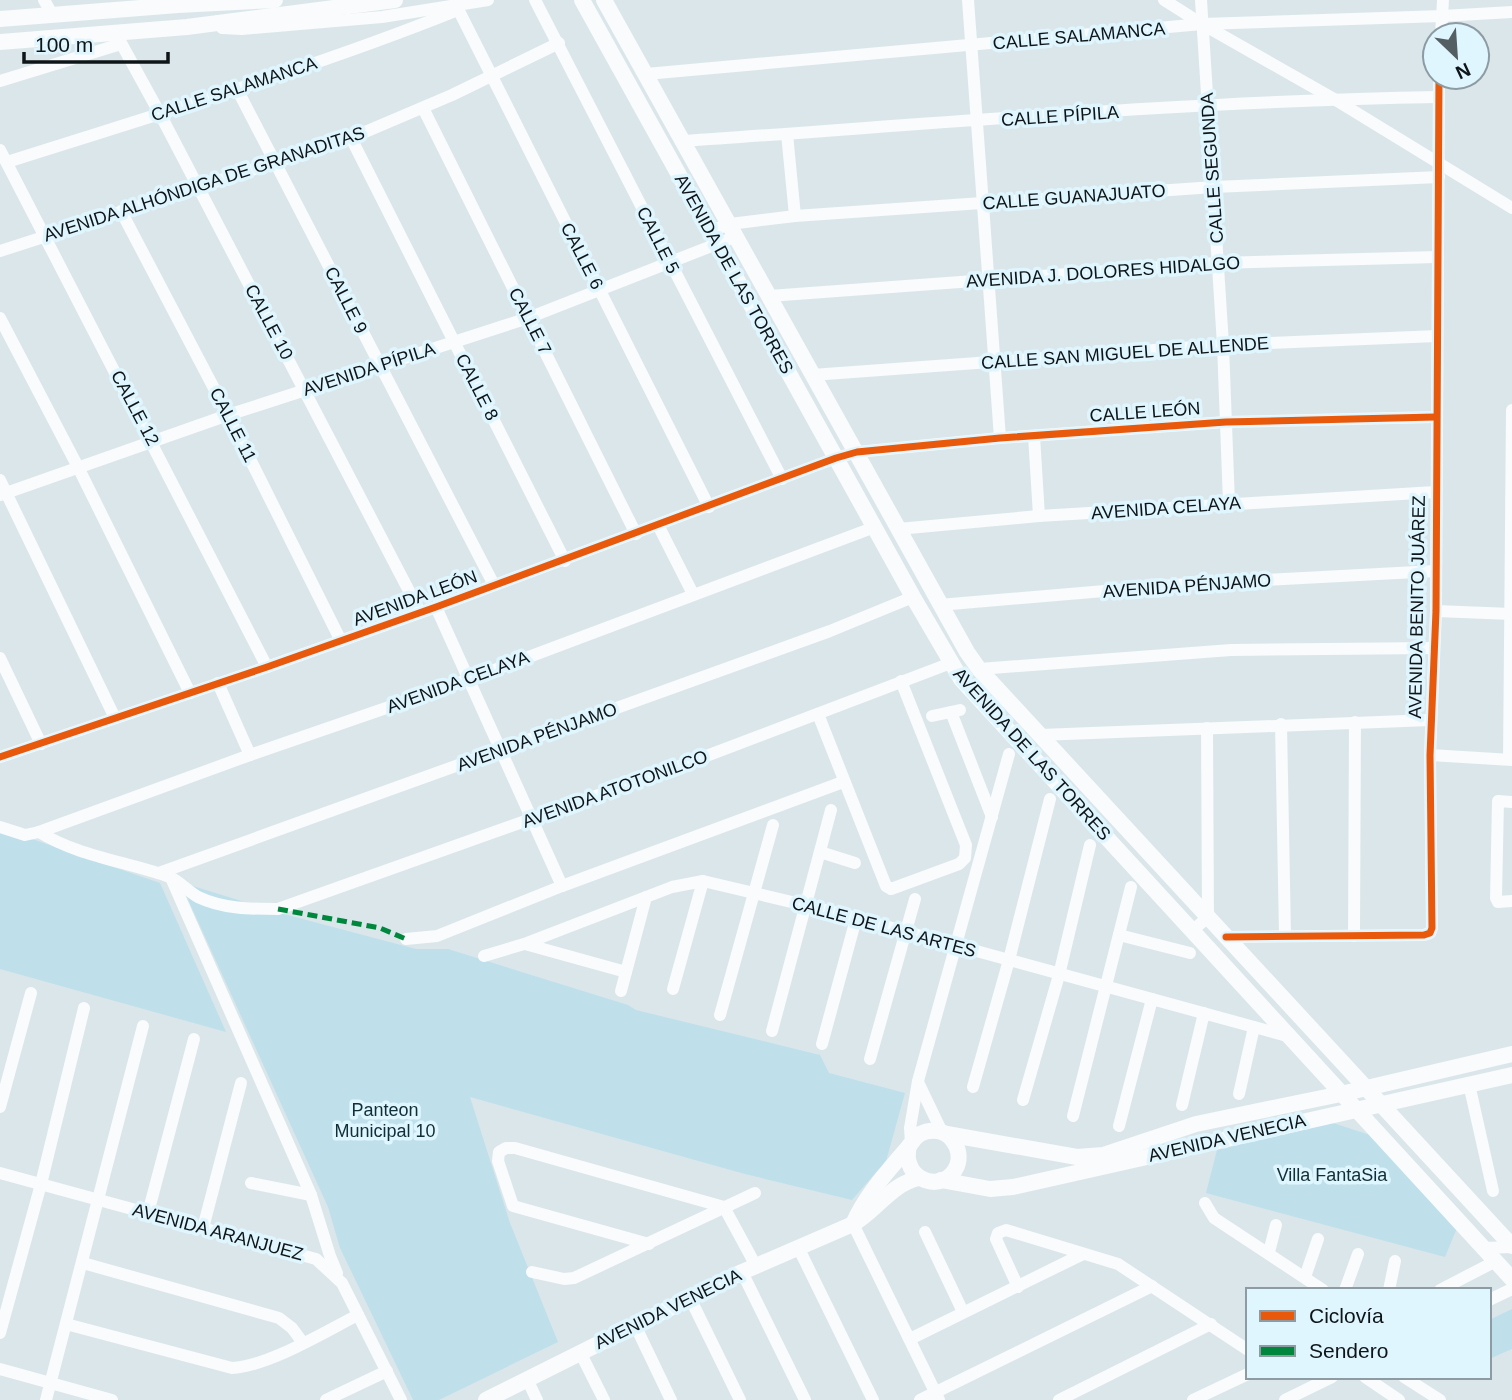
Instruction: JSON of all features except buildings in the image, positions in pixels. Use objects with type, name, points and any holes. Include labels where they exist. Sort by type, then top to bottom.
[{"type":"main road","points":[[0,19],[48,7],[275,0]]},
{"type":"main road","points":[[0,42],[118,38],[395,0]]},
{"type":"main road","name":"AVENIDA DE LAS TORRES","points":[[576,0],[585,6],[961,679],[1512,1279]]},
{"type":"main road","name":"AVENIDA DE LAS TORRES","points":[[605,0],[812,375],[858,452],[939,605],[979,669],[1512,1246]]},
{"type":"main road","name":"AVENIDA VENECIA","points":[[945,1133],[1077,1157],[1090,1156],[1115,1152],[1196,1124],[1512,1054]]},
{"type":"main road","name":"AVENIDA VENECIA","points":[[941,1181],[990,1189],[1013,1187],[1512,1075]]},
{"type":"main road","points":[[853,1224],[860,1206],[897,1157],[917,1136],[927,1131],[945,1133],[955,1143],[959,1159],[951,1174],[941,1181],[930,1182],[919,1178],[909,1165],[910,1144]]},
{"type":"main road","name":"AVENIDA VENECIA","points":[[486,1400],[749,1269],[853,1224],[867,1215],[902,1182],[919,1178]]},
{"type":"street","points":[[187,27],[242,29],[382,17],[488,0]]},
{"type":"street","name":"CALLE 5","points":[[535,0],[782,479]]},
{"type":"street","points":[[968,0],[1000,438]]},
{"type":"street","points":[[1164,0],[1334,99],[1512,208]]},
{"type":"street","name":"CALLE SEGUNDA","points":[[1200,0],[1223,345],[1228,503]]},
{"type":"street","points":[[1442,21],[1443,0]]},
{"type":"street","name":"CALLE 6","points":[[457,7],[709,507]]},
{"type":"street","name":"CALLE SALAMANCA","points":[[3,156],[160,114],[237,89],[376,43],[457,7]]},
{"type":"street","name":"CALLE SALAMANCA","points":[[646,74],[1202,24],[1512,12]]},
{"type":"street","points":[[0,81],[118,38]]},
{"type":"street","name":"CALLE 10","points":[[118,38],[420,612]]},
{"type":"street","name":"AVENIDA ALHÓNDIGA DE GRANADITAS","points":[[0,251],[351,138],[423,108],[559,43]]},
{"type":"street","name":"CALLE 9","points":[[237,89],[494,585]]},
{"type":"street","name":"AVENIDA BENITO JUÁREZ","points":[[1226,937],[1424,936],[1430,933],[1430,720],[1436,611],[1438,91]]},
{"type":"street","name":"CALLE PÍPILA","points":[[683,141],[1209,106],[1438,97]]},
{"type":"street","name":"CALLE 7","points":[[423,108],[636,534]]},
{"type":"street","points":[[787,134],[795,216]]},
{"type":"street","name":"CALLE 8","points":[[351,138],[565,561]]},
{"type":"street","name":"CALLE 12","points":[[3,156],[267,667]]},
{"type":"street","name":"CALLE GUANAJUATO","points":[[714,237],[795,216],[1214,187],[1439,177]]},
{"type":"street","name":"CALLE 11","points":[[121,211],[228,415],[341,641]]},
{"type":"street","name":"AVENIDA PÍPILA","points":[[3,494],[228,415],[528,318],[670,263],[714,237]]},
{"type":"street","name":"AVENIDA J. DOLORES HIDALGO","points":[[769,296],[1218,263],[1437,257]]},
{"type":"street","points":[[0,318],[78,467],[190,693]]},
{"type":"street","name":"CALLE SAN MIGUEL DE ALLENDE","points":[[812,375],[1223,345],[1437,336]]},
{"type":"street","points":[[1430,755],[1510,760],[1512,410]]},
{"type":"street","name":"CALLE LEÓN","points":[[836,458],[858,452],[1000,438],[1226,422],[1436,417]]},
{"type":"street","points":[[1034,436],[1039,516]]},
{"type":"street","name":"AVENIDA LEÓN","points":[[0,757],[267,667],[565,561],[836,458]]},
{"type":"street","points":[[0,480],[3,494],[115,718]]},
{"type":"street","name":"AVENIDA CELAYA","points":[[898,529],[1039,516],[1435,492]]},
{"type":"street","points":[[658,525],[693,594]]},
{"type":"street","name":"AVENIDA CELAYA","points":[[39,832],[250,755],[470,680],[875,527]]},
{"type":"street","name":"AVENIDA PÉNJAMO","points":[[939,605],[1187,584],[1436,571]]},
{"type":"street","name":"AVENIDA PÉNJAMO","points":[[165,875],[830,631],[913,597]]},
{"type":"street","points":[[436,607],[562,886]]},
{"type":"street","points":[[1436,611],[1511,614]]},
{"type":"street","points":[[979,669],[1231,650],[1434,648]]},
{"type":"street","points":[[0,658],[41,744]]},
{"type":"street","name":"AVENIDA ATOTONILCO","points":[[165,875],[211,902],[243,908],[278,909],[680,766],[951,663]]},
{"type":"street","points":[[818,714],[889,888],[959,864],[965,858],[966,845],[901,681]]},
{"type":"street","points":[[218,683],[250,755]]},
{"type":"street","points":[[932,716],[956,711],[992,817]]},
{"type":"street","points":[[1040,735],[1430,720]]},
{"type":"street","points":[[1354,936],[1355,722]]},
{"type":"street","points":[[1280,724],[1285,935]]},
{"type":"street","points":[[1192,932],[1209,917],[1207,728]]},
{"type":"street","points":[[910,1144],[918,1081],[1009,754]]},
{"type":"street","points":[[406,939],[436,936],[562,886],[844,782]]},
{"type":"street","points":[[973,1087],[1050,799]]},
{"type":"street","points":[[1512,802],[1498,801],[1496,898],[1498,902],[1512,901]]},
{"type":"street","points":[[772,1031],[831,810]]},
{"type":"street","points":[[720,1015],[772,825]]},
{"type":"street","points":[[0,827],[25,835],[39,832],[67,846],[165,875],[311,1195],[330,1256],[342,1283]]},
{"type":"street","points":[[1023,1100],[1059,975],[1090,845]]},
{"type":"street","points":[[820,852],[855,863]]},
{"type":"street","points":[[673,989],[703,881]]},
{"type":"street","name":"CALLE DE LAS ARTES","points":[[484,956],[524,944],[646,897],[703,881],[806,905],[1287,1036]]},
{"type":"street","points":[[1073,1116],[1131,887]]},
{"type":"street","points":[[621,991],[646,897]]},
{"type":"street","points":[[870,1059],[915,899]]},
{"type":"street","points":[[822,1044],[856,919]]},
{"type":"street","points":[[1119,935],[1190,953]]},
{"type":"street","points":[[524,944],[626,972]]},
{"type":"street","points":[[0,1107],[32,993]]},
{"type":"street","points":[[1119,1126],[1152,999]]},
{"type":"street","points":[[0,1333],[41,1184],[84,1008]]},
{"type":"street","points":[[1182,1105],[1204,1013]]},
{"type":"street","points":[[46,1400],[143,1026]]},
{"type":"street","points":[[1239,1094],[1254,1027]]},
{"type":"street","points":[[148,1213],[194,1039]]},
{"type":"street","points":[[918,1081],[945,1133]]},
{"type":"street","points":[[203,1227],[241,1083]]},
{"type":"street","points":[[1469,1084],[1493,1191]]},
{"type":"street","points":[[649,1244],[513,1206],[498,1161],[499,1152],[506,1148],[515,1148],[724,1207]]},
{"type":"street","name":"AVENIDA ARANJUEZ","points":[[0,1173],[316,1259],[342,1283],[401,1400]]},
{"type":"street","points":[[251,1183],[311,1195]]},
{"type":"street","points":[[532,1272],[564,1279],[574,1278],[755,1193]]},
{"type":"street","points":[[1205,1203],[1214,1218],[1320,1288]]},
{"type":"street","points":[[724,1207],[805,1400]]},
{"type":"street","points":[[853,1224],[937,1396]]},
{"type":"street","points":[[1269,1252],[1276,1225]]},
{"type":"street","points":[[1018,1287],[996,1240],[998,1233],[1006,1230],[1118,1264],[1246,1348]]},
{"type":"street","points":[[925,1232],[964,1312]]},
{"type":"street","points":[[1306,1277],[1318,1239]]},
{"type":"street","points":[[1484,1248],[1512,1246]]},
{"type":"street","points":[[798,1247],[873,1400]]},
{"type":"street","points":[[910,1339],[1083,1254]]},
{"type":"street","points":[[1346,1288],[1358,1254]]},
{"type":"street","points":[[1389,1288],[1395,1261]]},
{"type":"street","points":[[1444,1288],[1496,1261]]},
{"type":"street","points":[[83,1263],[279,1318],[292,1328],[303,1343]]},
{"type":"street","points":[[920,1400],[937,1396],[1152,1286]]},
{"type":"street","points":[[1491,1299],[1512,1289]]},
{"type":"street","points":[[690,1298],[740,1400]]},
{"type":"street","points":[[66,1324],[232,1367],[251,1364],[303,1343],[358,1315]]},
{"type":"street","points":[[1059,1400],[1211,1324]]},
{"type":"street","points":[[635,1325],[671,1400]]},
{"type":"street","points":[[580,1352],[604,1400]]},
{"type":"street","points":[[0,1369],[112,1400]]},
{"type":"street","points":[[326,1400],[387,1371]]},
{"type":"street","points":[[1193,1400],[1246,1375]]},
{"type":"street","points":[[527,1379],[537,1400]]},
{"type":"street","points":[[1285,1400],[1328,1379]]},
{"type":"street","points":[[1369,1379],[1399,1400]]},
{"type":"street","points":[[1407,1379],[1440,1400]]},
{"type":"green space","points":[[0,828],[160,883],[226,1032],[0,969]]},
{"type":"green space","name":"Panteon Municipal 10","points":[[180,882],[280,913],[416,949],[448,949],[628,1005],[636,1010],[820,1055],[829,1073],[905,1093],[885,1165],[852,1200],[745,1174],[470,1097],[510,1223],[558,1342],[439,1400],[413,1400],[340,1248],[328,1207]]},
{"type":"green space","name":"Villa FantaSia","points":[[1333,1123],[1370,1135],[1457,1228],[1445,1257],[1206,1193],[1217,1150]]},
{"type":"green space","points":[[1512,1309],[1512,1349],[1491,1358],[1491,1319]]},
{"type":"marked path","points":[[278,909],[380,928],[406,939]]},
{"type":"cycle path","points":[[1226,937],[1424,935],[1430,933],[1432,928],[1430,755],[1436,611],[1439,91]]},
{"type":"cycle path","points":[[0,757],[436,607],[857,452],[1000,438],[1226,422],[1435,417]]}]
